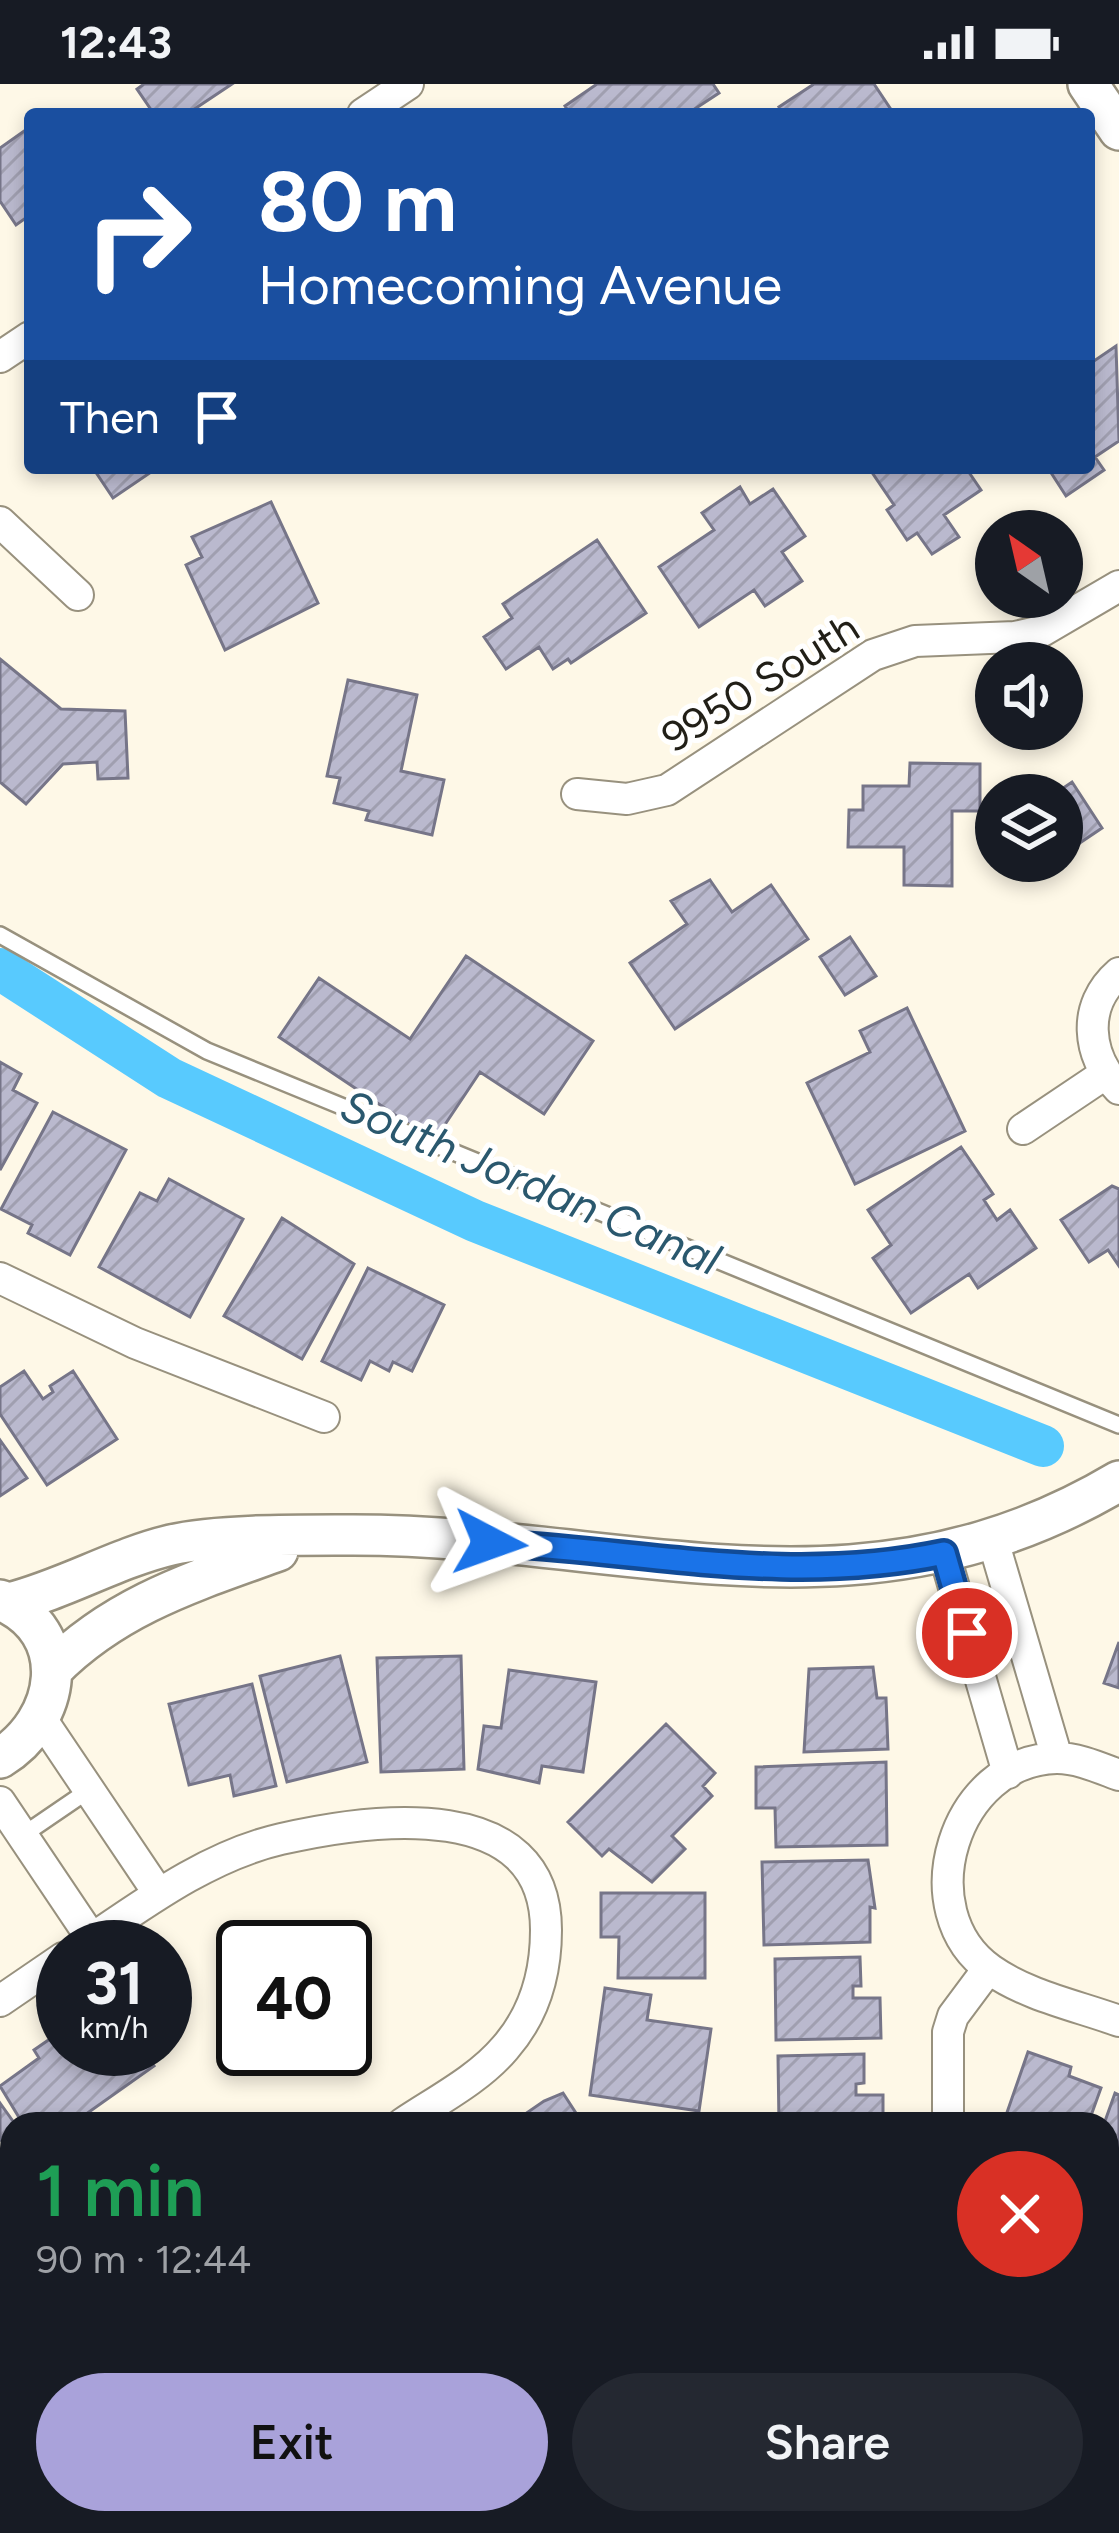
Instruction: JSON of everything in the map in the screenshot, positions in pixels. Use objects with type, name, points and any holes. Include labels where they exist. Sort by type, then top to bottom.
[{"type":"street","points":[[372,108],[408,84]]},
{"type":"street","points":[[1088,84],[1119,130]]},
{"type":"street","points":[[0,522],[78,595]]},
{"type":"street","name":"9950 South","points":[[577,794],[627,799],[667,790],[873,655],[915,641],[987,640],[1042,631],[1119,586]]},
{"type":"street","points":[[1023,1129],[1112,1082],[1091,1028],[1096,1004],[1119,973]]},
{"type":"street","points":[[0,1278],[135,1343],[324,1417]]},
{"type":"street","points":[[4,1601],[63,1588],[172,1544],[316,1537],[536,1545],[685,1565],[781,1568],[898,1563],[1042,1520],[1119,1481]]},
{"type":"street","points":[[52,1670],[103,1625],[143,1601],[316,1537]]},
{"type":"street","points":[[992,1537],[1057,1758]]},
{"type":"street","points":[[944,1553],[1008,1773]]},
{"type":"street","points":[[0,1758],[22,1744],[42,1720],[52,1670],[38,1631],[4,1601]]},
{"type":"street","points":[[42,1720],[86,1792],[159,1894]]},
{"type":"street","points":[[1119,1775],[1057,1758],[1008,1773],[964,1816],[946,1879],[952,1911],[988,1969],[1119,2021]]},
{"type":"street","points":[[0,1802],[73,1920]]},
{"type":"street","points":[[120,1920],[159,1894],[275,1840],[337,1828],[447,1827],[499,1839],[528,1861],[546,1901],[540,1986],[526,2021],[488,2064],[419,2112]]},
{"type":"street","points":[[948,2112],[948,2032],[953,2016],[988,1969]]},
{"type":"street","points":[[0,2001],[36,1976]]},
{"type":"lane","points":[[0,935],[207,1051],[1119,1425]]},
{"type":"lane","points":[[974,1660],[1024,1646]]},
{"type":"lane","points":[[23,1834],[86,1792]]},
{"type":"building","points":[[144,84],[232,84],[196,108],[150,108],[137,89]]},
{"type":"building","points":[[597,84],[713,84],[719,93],[696,108],[565,106]]},
{"type":"building","points":[[814,84],[874,84],[890,108],[780,108]]},
{"type":"building","points":[[24,131],[24,219],[16,225],[0,201],[0,148]]},
{"type":"building","points":[[1116,346],[1119,441],[1095,457],[1095,360]]},
{"type":"building","points":[[1095,457],[1104,470],[1066,496],[1052,474],[1095,474]]},
{"type":"building","points":[[97,474],[148,474],[113,498]]},
{"type":"building","points":[[873,474],[970,474],[981,490],[944,515],[959,537],[932,554],[917,533],[907,540],[887,510],[894,505]]},
{"type":"building","points":[[740,487],[750,504],[773,489],[805,536],[782,552],[802,581],[765,606],[754,590],[699,627],[659,567],[714,530],[702,513]]},
{"type":"building","points":[[271,502],[318,603],[225,650],[186,565],[202,557],[192,537]]},
{"type":"building","points":[[597,540],[646,613],[571,663],[568,659],[553,669],[539,647],[506,669],[484,637],[512,618],[503,604]]},
{"type":"building","points":[[0,659],[61,709],[125,711],[128,778],[98,779],[97,762],[63,764],[26,804],[0,782]]},
{"type":"building","points":[[348,680],[417,695],[401,771],[444,780],[432,835],[366,820],[369,811],[334,803],[340,778],[327,776]]},
{"type":"building","points":[[910,763],[980,764],[980,774],[975,774],[975,811],[952,811],[952,886],[904,885],[904,847],[848,847],[849,810],[863,810],[863,786],[909,786]]},
{"type":"building","points":[[1083,799],[1102,828],[1083,841]]},
{"type":"building","points":[[710,880],[732,912],[771,885],[808,939],[675,1029],[630,963],[687,924],[671,901]]},
{"type":"building","points":[[850,937],[876,976],[845,995],[820,957]]},
{"type":"building","points":[[466,956],[593,1041],[544,1114],[480,1072],[434,1141],[279,1037],[319,978],[410,1039]]},
{"type":"building","points":[[907,1008],[965,1131],[855,1184],[807,1083],[870,1052],[860,1031]]},
{"type":"building","points":[[0,1062],[21,1074],[13,1090],[37,1103],[0,1170]]},
{"type":"building","points":[[53,1112],[126,1150],[70,1255],[28,1233],[32,1225],[1,1209]]},
{"type":"building","points":[[961,1147],[993,1194],[984,1200],[997,1220],[1010,1210],[1036,1248],[978,1288],[969,1274],[911,1313],[873,1258],[891,1245],[868,1210]]},
{"type":"building","points":[[169,1179],[243,1219],[190,1317],[99,1267],[140,1193],[157,1201]]},
{"type":"building","points":[[1112,1186],[1119,1189],[1119,1266],[1108,1250],[1089,1262],[1061,1220]]},
{"type":"building","points":[[282,1218],[354,1264],[302,1359],[224,1316]]},
{"type":"building","points":[[368,1268],[444,1305],[412,1371],[393,1362],[389,1371],[370,1361],[361,1380],[322,1361]]},
{"type":"building","points":[[24,1371],[43,1399],[53,1392],[50,1386],[73,1371],[117,1439],[47,1485],[0,1414],[0,1387]]},
{"type":"building","points":[[0,1440],[27,1478],[0,1496]]},
{"type":"building","points":[[1119,1642],[1119,1688],[1104,1683]]},
{"type":"building","points":[[340,1656],[367,1762],[287,1782],[260,1676]]},
{"type":"building","points":[[461,1656],[464,1769],[381,1772],[377,1658]]},
{"type":"building","points":[[873,1667],[877,1698],[886,1698],[888,1749],[804,1752],[809,1669]]},
{"type":"building","points":[[509,1670],[596,1682],[583,1772],[542,1766],[539,1783],[478,1769],[484,1726],[501,1728]]},
{"type":"building","points":[[252,1684],[276,1786],[234,1796],[230,1775],[189,1785],[169,1704]]},
{"type":"building","points":[[666,1724],[715,1773],[703,1786],[712,1796],[672,1836],[685,1849],[652,1882],[609,1849],[602,1856],[568,1822]]},
{"type":"building","points":[[886,1762],[887,1845],[776,1847],[775,1808],[756,1808],[756,1767]]},
{"type":"building","points":[[868,1860],[875,1908],[870,1907],[870,1942],[764,1945],[762,1862]]},
{"type":"building","points":[[601,1893],[705,1893],[705,1978],[618,1978],[619,1937],[601,1937]]},
{"type":"building","points":[[860,1957],[861,1986],[853,1986],[853,1998],[880,1998],[881,2038],[776,2040],[775,1959]]},
{"type":"building","points":[[605,1988],[651,1995],[647,2020],[711,2029],[699,2111],[590,2095]]},
{"type":"building","points":[[1028,2052],[1071,2067],[1069,2076],[1101,2088],[1092,2112],[1007,2112]]},
{"type":"building","points":[[864,2054],[864,2083],[856,2084],[856,2095],[883,2095],[883,2112],[779,2112],[778,2056]]},
{"type":"building","points":[[36,2060],[36,2076],[140,2076],[89,2112],[16,2112],[0,2086]]},
{"type":"building","points":[[563,2093],[575,2112],[528,2112]]},
{"type":"building","points":[[1115,2093],[1119,2112],[1108,2112]]},
{"type":"waterway","name":"South Jordan Canal","points":[[0,969],[169,1078],[475,1221],[1043,1446]]},
{"type":"route","points":[[490,1543],[685,1565],[805,1569],[898,1563],[944,1553],[967,1633]]}]
